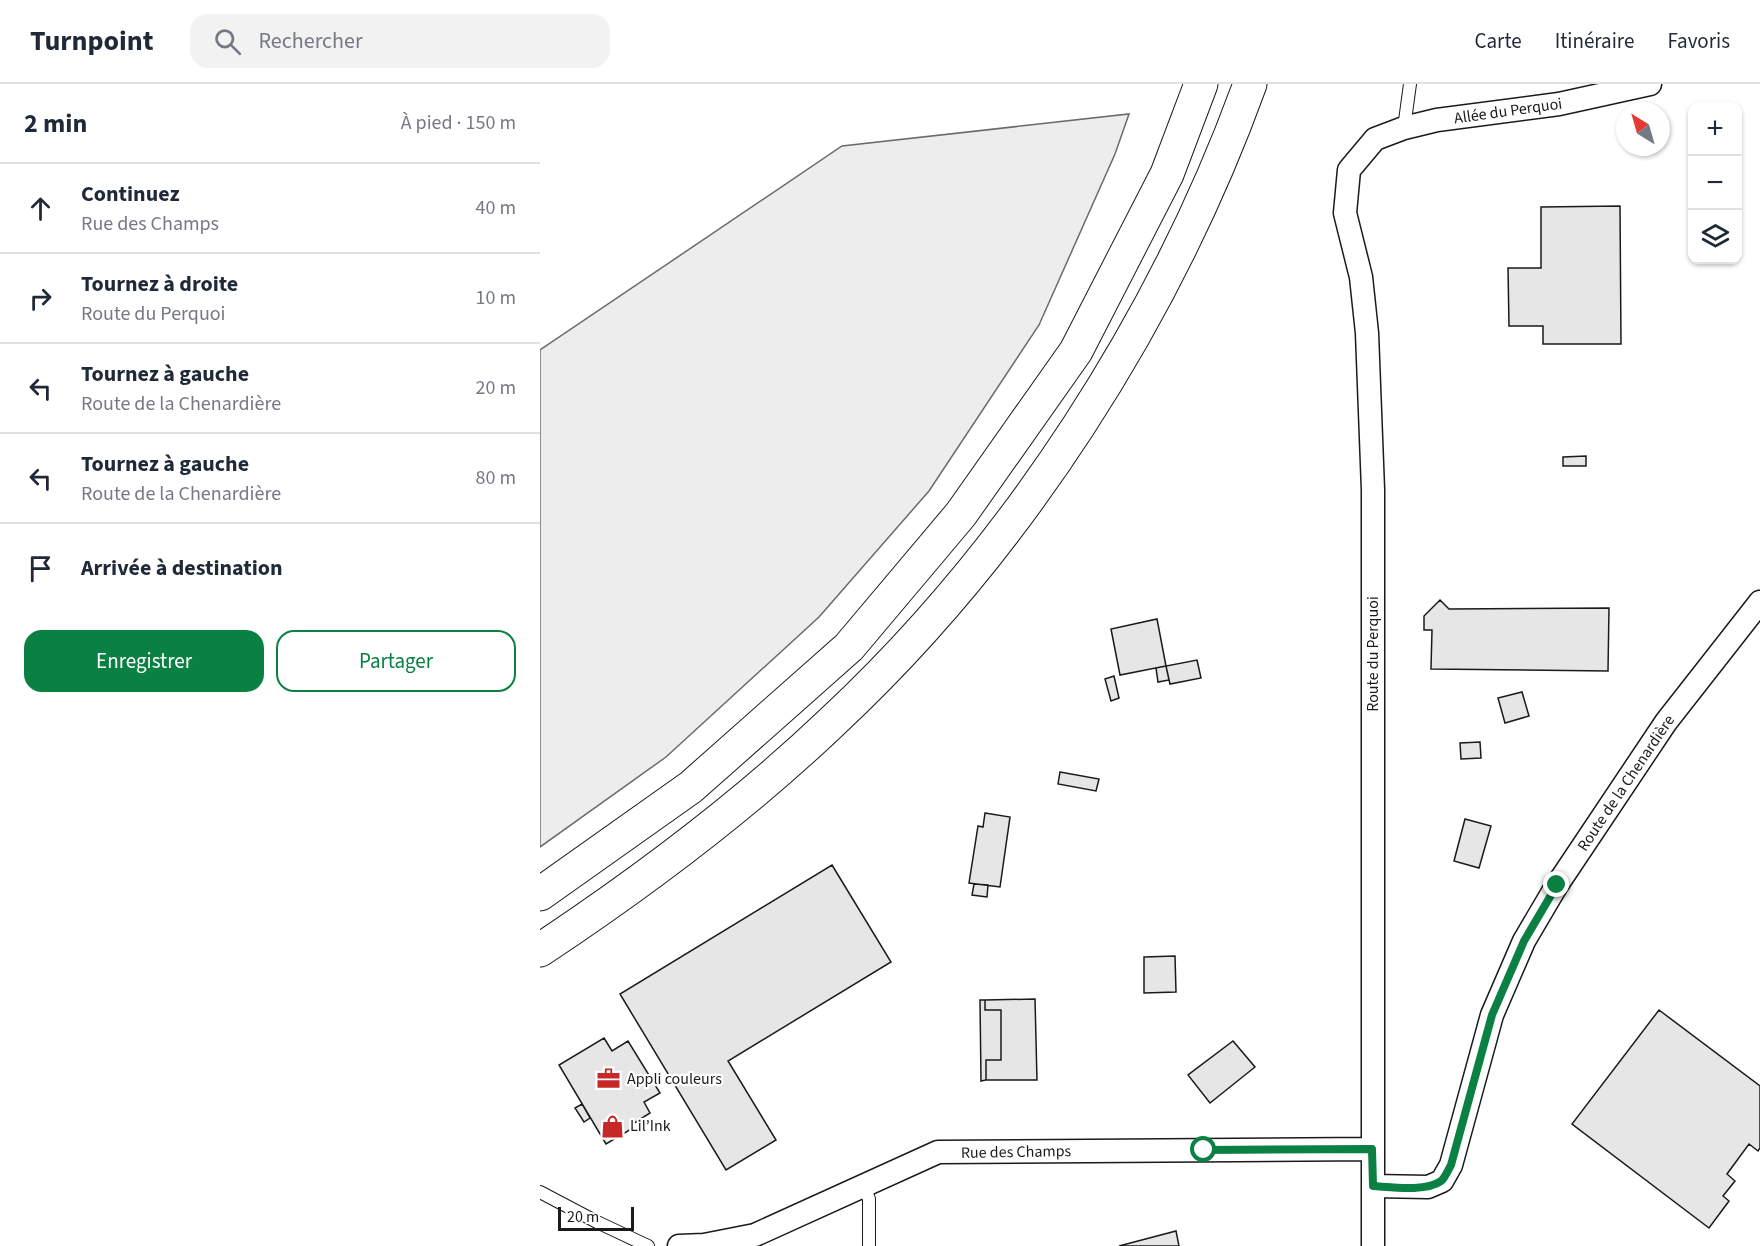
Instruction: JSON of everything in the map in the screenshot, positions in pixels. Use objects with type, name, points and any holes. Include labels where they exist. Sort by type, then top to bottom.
[{"type":"highway","points":[[540,894],[691,787],[849,647],[961,514],[1076,351],[1167,174],[1201,84]]},
{"type":"highway","points":[[540,950],[679,853],[760,787],[835,720],[910,643],[984,558],[1040,482],[1101,390],[1159,290],[1200,205],[1251,84]]},
{"type":"street","name":"Allée du Perquoi","points":[[1437,120],[1559,104],[1650,84]]},
{"type":"street","name":"Route du Perquoi","points":[[1373,1246],[1373,490],[1367,333],[1361,277],[1345,213],[1348,170],[1375,139],[1404,128],[1437,120]]},
{"type":"street","name":"Route de la Chenardière","points":[[1373,1186],[1428,1187],[1442,1181],[1451,1165],[1492,1015],[1524,941],[1557,885],[1666,722],[1760,602]]},
{"type":"street","name":"Rue des Champs","points":[[680,1246],[704,1245],[756,1235],[938,1152],[1372,1149]]},
{"type":"lane","points":[[1404,128],[1410,84]]},
{"type":"lane","points":[[864,1186],[869,1199],[869,1246]]},
{"type":"lane","points":[[540,1192],[648,1246]]},
{"type":"shaded area","points":[[1129,114],[1115,154],[1039,325],[929,491],[819,617],[666,757],[540,847],[540,350],[842,146]]},
{"type":"building","points":[[1620,206],[1621,344],[1543,344],[1543,326],[1509,326],[1508,268],[1541,268],[1541,207]]},
{"type":"building","points":[[1586,456],[1586,466],[1563,466],[1563,457]]},
{"type":"building","points":[[1440,600],[1449,609],[1609,608],[1608,671],[1431,669],[1432,630],[1424,630],[1424,616]]},
{"type":"building","points":[[1157,619],[1166,666],[1120,675],[1111,629]]},
{"type":"building","points":[[1197,660],[1201,678],[1170,684],[1166,666]]},
{"type":"building","points":[[1166,666],[1169,680],[1158,682],[1156,668]]},
{"type":"building","points":[[1114,676],[1119,698],[1111,701],[1105,679]]},
{"type":"building","points":[[1522,692],[1529,716],[1505,723],[1498,698]]},
{"type":"building","points":[[1480,742],[1481,758],[1461,759],[1460,743]]},
{"type":"building","points":[[1060,772],[1099,779],[1096,791],[1058,784]]},
{"type":"building","points":[[985,813],[1010,817],[1000,887],[969,883],[978,826],[983,827]]},
{"type":"building","points":[[1465,819],[1491,826],[1479,868],[1454,861]]},
{"type":"building","points":[[832,865],[891,962],[728,1061],[776,1140],[726,1170],[620,994]]},
{"type":"building","points":[[974,884],[988,885],[987,897],[972,895]]},
{"type":"building","points":[[1175,956],[1176,992],[1144,993],[1144,957]]},
{"type":"building","points":[[1035,999],[1037,1080],[986,1080],[986,1060],[1001,1060],[1001,1010],[985,1010],[985,1000]]},
{"type":"building","points":[[980,1000],[985,1000],[985,1010],[1001,1010],[1001,1060],[986,1060],[986,1080],[981,1081]]},
{"type":"building","points":[[1659,1010],[1760,1086],[1760,1148],[1758,1151],[1749,1144],[1727,1174],[1735,1181],[1723,1196],[1729,1201],[1709,1228],[1572,1124]]},
{"type":"building","name":"Appli couleurs","points":[[604,1038],[612,1051],[628,1041],[660,1093],[644,1102],[650,1113],[631,1125],[633,1128],[606,1144],[559,1065]]},
{"type":"building","points":[[1233,1041],[1255,1067],[1210,1103],[1188,1075]]},
{"type":"building","points":[[582,1104],[590,1118],[584,1122],[575,1108]]},
{"type":"building","points":[[1176,1231],[1179,1246],[1119,1246]]},
{"type":"place","name":"Appli couleurs","points":[[609,1079]]},
{"type":"place","name":"Lil’Ink","points":[[612,1126]]},
{"type":"route","points":[[1204,1150],[1372,1149],[1373,1186],[1428,1187],[1442,1181],[1451,1165],[1492,1015],[1524,941],[1557,885]]}]
